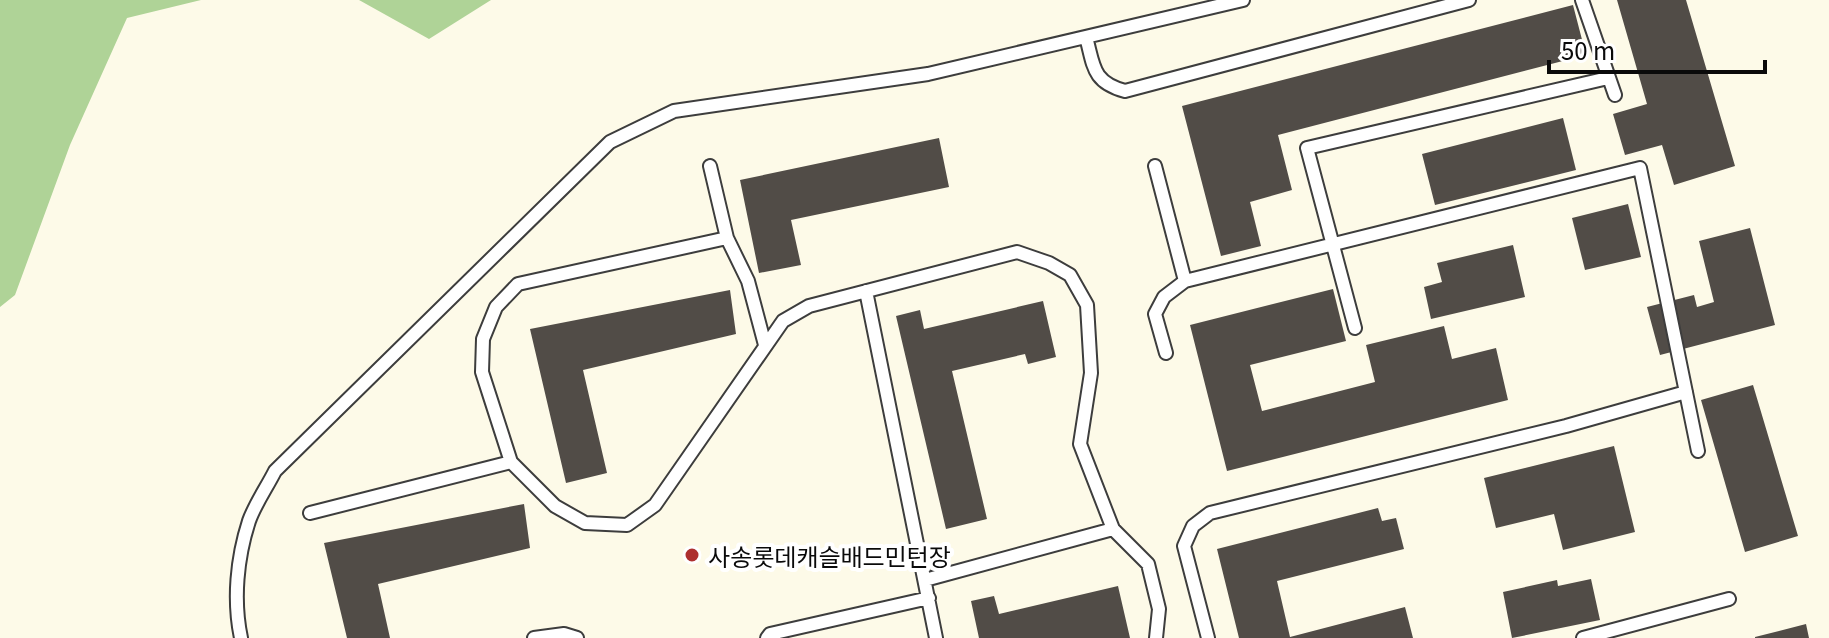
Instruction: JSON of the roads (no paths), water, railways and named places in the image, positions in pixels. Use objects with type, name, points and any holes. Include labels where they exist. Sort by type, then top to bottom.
[{"type":"lane","points":[[241,638],[235,611],[240,561],[249,519],[275,471],[610,142],[674,111],[928,74],[1243,0]]},
{"type":"lane","points":[[1086,37],[1096,74],[1108,86],[1125,91],[1469,0]]},
{"type":"lane","points":[[1582,0],[1615,95]]},
{"type":"lane","points":[[1355,328],[1307,148],[1608,78]]},
{"type":"lane","points":[[710,166],[727,238],[748,281],[765,345]]},
{"type":"lane","points":[[1155,166],[1185,281]]},
{"type":"lane","points":[[1166,353],[1155,314],[1164,297],[1185,281],[1640,168],[1698,451]]},
{"type":"lane","points":[[727,238],[518,284],[496,307],[483,339],[482,372],[511,462],[555,506],[585,523],[627,525],[655,505],[783,321],[809,306],[1017,252],[1049,263],[1070,275],[1087,305],[1091,373],[1080,444],[1113,529],[1148,564],[1159,609],[1156,638]]},
{"type":"lane","points":[[866,291],[936,638]]},
{"type":"lane","points":[[1208,638],[1184,546],[1193,526],[1210,513],[1566,426],[1686,392]]},
{"type":"lane","points":[[310,513],[511,462]]},
{"type":"lane","points":[[925,580],[1113,529]]},
{"type":"lane","points":[[767,638],[770,634],[929,598]]},
{"type":"lane","points":[[1583,638],[1729,599]]},
{"type":"lane","points":[[534,638],[564,634],[577,638]]},
{"type":"place","name":"사송롯데캐슬배드민턴장","points":[[692,555]]}]
